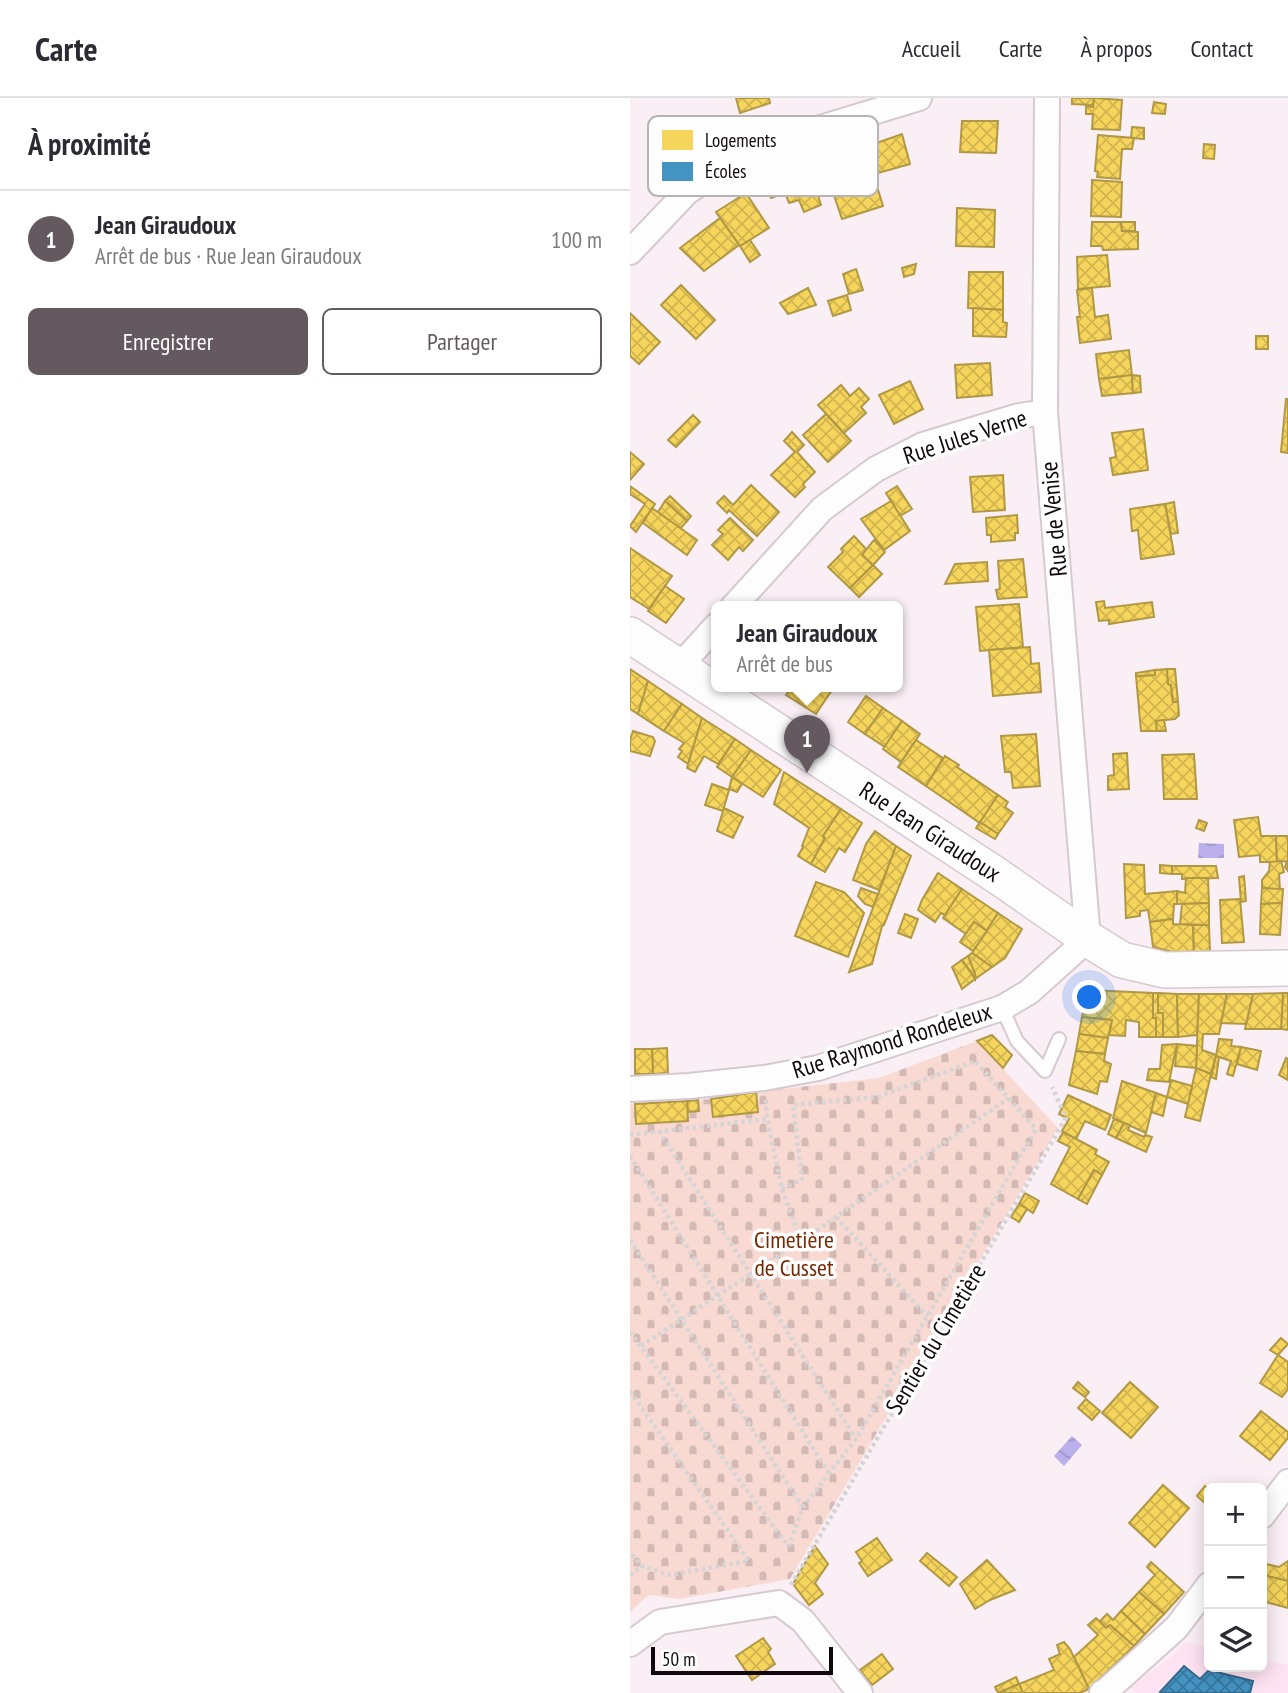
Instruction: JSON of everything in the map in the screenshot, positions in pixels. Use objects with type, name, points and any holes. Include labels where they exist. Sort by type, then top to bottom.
[{"type":"main road","name":"Rue Jean Giraudoux","points":[[630,635],[711,688]]},
{"type":"main road","name":"Rue Jean Giraudoux","points":[[717,692],[1122,960],[1165,970],[1288,968]]},
{"type":"street","points":[[860,116],[919,98]]},
{"type":"street","name":"Rue de Venise","points":[[1047,98],[1045,412],[1088,939]]},
{"type":"street","points":[[630,252],[683,196]]},
{"type":"street","name":"Rue Jules Verne","points":[[738,601],[821,509],[876,469],[923,445],[1019,416],[1045,412]]},
{"type":"street","points":[[679,667],[711,632]]},
{"type":"street","name":"Rue Raymond Rondeleux","points":[[630,1089],[764,1078],[818,1068],[1002,1008],[1029,992],[1088,939]]},
{"type":"street","points":[[1267,1509],[1288,1482]]},
{"type":"street","points":[[1106,1692],[1176,1628],[1204,1592]]},
{"type":"street","points":[[630,1644],[660,1622],[779,1603],[803,1621],[860,1693]]},
{"type":"lane","points":[[1002,1008],[1017,1041],[1045,1071],[1059,1039]]},
{"type":"path","points":[[630,1332],[789,1546],[803,1507],[856,1438],[1037,1129],[975,1061],[877,1097],[793,1105],[802,1179],[782,1189]]},
{"type":"path","name":"Sentier du Cimetière","points":[[779,1603],[1066,1118],[1045,1071]]},
{"type":"path","points":[[764,1078],[767,1119],[782,1189],[801,1241]]},
{"type":"path","points":[[641,1346],[801,1241],[1009,1098]]},
{"type":"path","points":[[630,1135],[767,1119]]},
{"type":"path","points":[[659,1131],[856,1438]]},
{"type":"path","points":[[630,1156],[828,1472]]},
{"type":"path","points":[[836,1217],[927,1316]]},
{"type":"path","points":[[630,1240],[803,1507]]},
{"type":"path","points":[[630,1391],[749,1561],[669,1575],[642,1566],[630,1552]]},
{"type":"path","points":[[630,1575],[642,1566]]},
{"type":"shaded area","points":[[1185,1642],[1204,1647],[1204,1672],[1267,1672],[1267,1660],[1288,1665],[1288,1693],[1137,1693],[1130,1687],[1174,1655]]},
{"type":"green space","name":"Cimetière de Cusset","points":[[977,1041],[1058,1128],[790,1579],[679,1599],[649,1595],[630,1612],[630,1104],[713,1099],[879,1078]]},
{"type":"water","points":[[1199,843],[1224,844],[1224,858],[1198,858]]},
{"type":"water","points":[[1072,1436],[1082,1445],[1064,1466],[1054,1456]]},
{"type":"building: Logements","points":[[736,98],[769,98],[770,103],[740,113]]},
{"type":"building: Logements","points":[[1072,98],[1094,98],[1093,105],[1072,104]]},
{"type":"building: Logements","points":[[1094,98],[1122,100],[1120,130],[1092,129],[1093,114],[1086,114],[1086,106],[1093,107]]},
{"type":"building: Logements","points":[[1154,102],[1166,104],[1165,114],[1152,113]]},
{"type":"building: Logements","points":[[962,121],[998,121],[996,153],[960,152]]},
{"type":"building: Logements","points":[[1132,127],[1144,128],[1144,139],[1131,138]]},
{"type":"building: Logements","points":[[902,134],[910,164],[878,173],[878,143]]},
{"type":"building: Logements","points":[[1098,135],[1134,138],[1132,149],[1122,149],[1120,179],[1097,177],[1098,172],[1095,171]]},
{"type":"building: Logements","points":[[1204,144],[1215,145],[1214,159],[1203,158]]},
{"type":"building: Logements","points":[[1092,180],[1122,182],[1121,217],[1091,216]]},
{"type":"building: Logements","points":[[878,190],[883,206],[842,219],[834,196],[878,196]]},
{"type":"building: Logements","points":[[741,196],[748,196],[769,228],[740,246],[716,212]]},
{"type":"building: Logements","points":[[786,196],[818,196],[821,205],[804,212],[799,200],[789,203]]},
{"type":"building: Logements","points":[[957,208],[995,210],[994,247],[956,246]]},
{"type":"building: Logements","points":[[720,218],[739,245],[704,271],[680,248]]},
{"type":"building: Logements","points":[[1092,222],[1121,222],[1122,231],[1138,232],[1138,249],[1103,250],[1102,246],[1091,246]]},
{"type":"building: Logements","points":[[1121,222],[1135,222],[1135,231],[1122,231]]},
{"type":"building: Logements","points":[[750,240],[760,255],[750,262],[740,246]]},
{"type":"building: Logements","points":[[1107,255],[1110,286],[1078,289],[1077,257]]},
{"type":"building: Logements","points":[[916,264],[914,274],[904,277],[902,268]]},
{"type":"building: Logements","points":[[856,269],[863,290],[849,294],[843,274]]},
{"type":"building: Logements","points":[[969,272],[1003,272],[1003,310],[968,308]]},
{"type":"building: Logements","points":[[681,285],[715,320],[696,339],[661,305]]},
{"type":"building: Logements","points":[[808,288],[816,305],[788,314],[780,303]]},
{"type":"building: Logements","points":[[1092,288],[1095,317],[1108,315],[1111,339],[1080,343],[1077,290]]},
{"type":"building: Logements","points":[[847,295],[851,310],[833,316],[828,301]]},
{"type":"building: Logements","points":[[973,308],[1003,310],[1003,322],[1007,323],[1006,337],[973,336]]},
{"type":"building: Logements","points":[[630,313],[660,342],[639,364],[630,356]]},
{"type":"building: Logements","points":[[1256,336],[1268,336],[1268,349],[1256,349]]},
{"type":"building: Logements","points":[[1129,350],[1132,375],[1099,379],[1096,354]]},
{"type":"building: Logements","points":[[990,363],[992,395],[957,398],[955,365]]},
{"type":"building: Logements","points":[[1132,375],[1133,393],[1102,396],[1099,379]]},
{"type":"building: Logements","points":[[1132,375],[1140,376],[1141,392],[1133,393]]},
{"type":"building: Logements","points":[[910,381],[923,409],[894,424],[879,395]]},
{"type":"building: Logements","points":[[841,385],[850,396],[859,388],[869,399],[861,407],[866,413],[844,433],[818,405]]},
{"type":"building: Logements","points":[[1288,399],[1288,453],[1281,452]]},
{"type":"building: Logements","points":[[826,414],[851,441],[828,462],[803,435]]},
{"type":"building: Logements","points":[[693,415],[700,422],[676,447],[668,440]]},
{"type":"building: Logements","points":[[1143,429],[1148,470],[1113,475],[1110,458],[1116,457],[1112,433]]},
{"type":"building: Logements","points":[[792,432],[804,445],[797,452],[815,472],[795,497],[771,475],[795,452],[784,441]]},
{"type":"building: Logements","points":[[630,452],[644,464],[630,480]]},
{"type":"building: Logements","points":[[1003,475],[1005,510],[973,512],[970,477]]},
{"type":"building: Logements","points":[[751,485],[779,512],[757,536],[729,510],[727,513],[717,503],[724,496],[733,505]]},
{"type":"building: Logements","points":[[630,486],[655,504],[636,532],[630,526],[645,504],[630,494]]},
{"type":"building: Logements","points":[[897,486],[912,509],[900,516],[886,493]]},
{"type":"building: Logements","points":[[670,496],[691,516],[687,521],[665,501]]},
{"type":"building: Logements","points":[[665,501],[687,521],[680,529],[658,512]]},
{"type":"building: Logements","points":[[891,501],[910,531],[884,550],[861,519]]},
{"type":"building: Logements","points":[[1174,502],[1178,533],[1171,534],[1165,504]]},
{"type":"building: Logements","points":[[1165,504],[1174,554],[1141,559],[1138,530],[1132,531],[1130,509]]},
{"type":"building: Logements","points":[[652,508],[697,540],[687,555],[643,523]]},
{"type":"building: Logements","points":[[1017,515],[1018,533],[1015,533],[1015,540],[991,542],[991,535],[987,535],[986,518]]},
{"type":"building: Logements","points":[[730,518],[753,540],[743,551],[739,547],[728,560],[712,545],[723,534],[718,530]]},
{"type":"building: Logements","points":[[854,536],[867,550],[862,555],[873,565],[850,588],[828,567]]},
{"type":"building: Logements","points":[[874,540],[885,552],[873,565],[862,555]]},
{"type":"building: Logements","points":[[630,548],[672,576],[649,609],[630,597]]},
{"type":"building: Logements","points":[[1023,559],[1027,597],[998,599],[998,561]]},
{"type":"building: Logements","points":[[987,562],[988,581],[945,584],[955,564]]},
{"type":"building: Logements","points":[[873,565],[882,574],[859,597],[850,588]]},
{"type":"building: Logements","points":[[665,586],[684,599],[666,623],[648,611]]},
{"type":"building: Logements","points":[[1104,601],[1105,608],[1152,602],[1154,617],[1109,624],[1109,620],[1099,621],[1096,602]]},
{"type":"building: Logements","points":[[1019,604],[1023,647],[980,651],[976,607]]},
{"type":"building: Logements","points":[[1030,647],[1031,664],[1039,663],[1041,692],[993,696],[989,650]]},
{"type":"building: Logements","points":[[630,669],[648,681],[638,714],[630,709]]},
{"type":"building: Logements","points":[[1167,669],[1168,684],[1171,685],[1173,702],[1178,702],[1179,715],[1175,719],[1156,721],[1157,731],[1141,731],[1136,676],[1155,675],[1155,670]]},
{"type":"building: Logements","points":[[1167,669],[1175,669],[1178,702],[1173,702]]},
{"type":"building: Logements","points":[[1155,670],[1155,675],[1136,676],[1136,673]]},
{"type":"building: Logements","points":[[648,681],[682,704],[664,731],[638,714]]},
{"type":"building: Logements","points":[[788,692],[831,692],[816,714],[786,695]]},
{"type":"building: Logements","points":[[866,696],[883,708],[865,734],[848,722]]},
{"type":"building: Logements","points":[[682,704],[702,718],[688,764],[678,757],[682,751],[679,749],[684,743],[664,731]]},
{"type":"building: Logements","points":[[883,708],[902,721],[885,747],[865,734]]},
{"type":"building: Logements","points":[[702,718],[735,739],[718,764],[704,756],[695,772],[687,768]]},
{"type":"building: Logements","points":[[1164,720],[1166,731],[1157,731],[1156,721]]},
{"type":"building: Logements","points":[[902,721],[920,734],[901,762],[883,749]]},
{"type":"building: Logements","points":[[633,731],[653,737],[655,741],[650,756],[630,751]]},
{"type":"building: Logements","points":[[1036,734],[1040,786],[1013,788],[1011,772],[1005,772],[1001,736]]},
{"type":"building: Logements","points":[[735,739],[751,750],[732,777],[717,767]]},
{"type":"building: Logements","points":[[916,740],[943,758],[926,786],[898,767]]},
{"type":"building: Logements","points":[[751,750],[781,770],[763,797],[732,777]]},
{"type":"building: Logements","points":[[1127,753],[1129,789],[1108,790],[1108,776],[1114,775],[1113,754]]},
{"type":"building: Logements","points":[[1194,754],[1197,799],[1164,799],[1162,755]]},
{"type":"building: Logements","points":[[945,756],[998,795],[980,823],[926,786]]},
{"type":"building: Logements","points":[[784,772],[841,809],[823,836],[825,838],[811,864],[798,856],[809,828],[774,804]]},
{"type":"building: Logements","points":[[732,777],[742,784],[737,792],[729,789]]},
{"type":"building: Logements","points":[[712,784],[729,790],[723,811],[705,805]]},
{"type":"building: Logements","points":[[998,795],[1008,802],[1005,807],[1013,813],[998,834],[980,822]]},
{"type":"building: Logements","points":[[724,808],[743,817],[733,838],[717,831]]},
{"type":"building: Logements","points":[[841,809],[862,823],[845,852],[839,848],[825,872],[811,864],[825,838],[823,836]]},
{"type":"building: Logements","points":[[1258,817],[1261,836],[1276,836],[1277,862],[1260,862],[1260,855],[1239,857],[1234,820]]},
{"type":"building: Logements","points":[[1199,820],[1207,823],[1204,831],[1196,828]]},
{"type":"building: Logements","points":[[980,822],[998,834],[995,839],[976,828]]},
{"type":"building: Logements","points":[[875,831],[896,846],[879,890],[853,880],[866,844]]},
{"type":"building: Logements","points":[[1276,836],[1288,836],[1288,871],[1285,867],[1287,861],[1277,862]]},
{"type":"building: Logements","points":[[896,846],[911,856],[882,926],[872,964],[849,972]]},
{"type":"building: Logements","points":[[1281,861],[1284,872],[1279,874],[1280,890],[1262,888],[1262,880],[1269,871],[1270,862]]},
{"type":"building: Logements","points":[[1124,864],[1144,865],[1145,894],[1177,891],[1173,919],[1150,922],[1148,910],[1140,911],[1140,916],[1126,918]]},
{"type":"building: Logements","points":[[1160,865],[1172,866],[1172,874],[1160,873]]},
{"type":"building: Logements","points":[[1172,866],[1216,866],[1218,878],[1182,879],[1182,874],[1172,874]]},
{"type":"building: Logements","points":[[938,873],[962,889],[945,915],[941,913],[935,922],[918,910]]},
{"type":"building: Logements","points":[[1244,876],[1246,901],[1241,902],[1239,877]]},
{"type":"building: Logements","points":[[1186,878],[1208,878],[1209,903],[1177,904],[1177,891],[1185,893]]},
{"type":"building: Logements","points":[[816,882],[844,892],[864,913],[848,957],[795,936]]},
{"type":"building: Logements","points":[[861,888],[878,894],[873,907],[865,904],[858,896]]},
{"type":"building: Logements","points":[[1262,888],[1283,889],[1282,903],[1261,904]]},
{"type":"building: Logements","points":[[962,889],[998,913],[987,931],[974,922],[966,934],[943,918]]},
{"type":"building: Logements","points":[[1240,899],[1244,942],[1222,943],[1220,900]]},
{"type":"building: Logements","points":[[1209,903],[1209,925],[1180,924],[1182,904]]},
{"type":"building: Logements","points":[[1282,903],[1280,935],[1260,934],[1261,904]]},
{"type":"building: Logements","points":[[998,913],[1022,929],[1005,958],[992,967],[972,953]]},
{"type":"building: Logements","points":[[905,914],[918,919],[911,938],[898,933]]},
{"type":"building: Logements","points":[[1173,919],[1173,924],[1193,925],[1194,953],[1176,953],[1153,947],[1150,922]]},
{"type":"building: Logements","points":[[974,922],[987,931],[973,951],[960,942]]},
{"type":"building: Logements","points":[[1193,925],[1209,925],[1210,953],[1194,953]]},
{"type":"building: Logements","points":[[972,953],[992,967],[975,979],[968,956]]},
{"type":"building: Logements","points":[[968,956],[975,974],[975,979],[962,960]]},
{"type":"building: Logements","points":[[962,960],[975,979],[962,989],[952,967]]},
{"type":"building: Logements","points":[[1088,990],[1153,993],[1156,1037],[1139,1037],[1139,1022],[1126,1020],[1125,1036],[1109,1035],[1112,1020],[1082,1017]]},
{"type":"building: Logements","points":[[1153,993],[1158,993],[1158,1013],[1163,1013],[1163,1037],[1156,1037]]},
{"type":"building: Logements","points":[[1158,993],[1177,994],[1178,1037],[1163,1037],[1163,1013],[1158,1013]]},
{"type":"building: Logements","points":[[1283,993],[1288,993],[1288,1030],[1281,1029]]},
{"type":"building: Logements","points":[[1283,993],[1281,1029],[1245,1029],[1253,994]]},
{"type":"building: Logements","points":[[1177,994],[1199,994],[1197,1035],[1178,1037]]},
{"type":"building: Logements","points":[[1199,994],[1227,994],[1219,1034],[1203,1034],[1202,1050],[1216,1055],[1211,1074],[1196,1068]]},
{"type":"building: Logements","points":[[1227,994],[1253,994],[1246,1024],[1221,1023]]},
{"type":"building: Logements","points":[[1082,1017],[1112,1020],[1108,1038],[1079,1034]]},
{"type":"building: Logements","points":[[1079,1034],[1108,1038],[1105,1054],[1076,1051]]},
{"type":"building: Logements","points":[[992,1035],[1012,1055],[1003,1068],[977,1041]]},
{"type":"building: Logements","points":[[1219,1039],[1232,1040],[1231,1046],[1241,1047],[1233,1076],[1227,1074],[1231,1061],[1216,1056]]},
{"type":"building: Logements","points":[[1177,1044],[1197,1046],[1196,1068],[1175,1066]]},
{"type":"building: Logements","points":[[1177,1044],[1169,1082],[1147,1080],[1149,1069],[1160,1069],[1162,1045]]},
{"type":"building: Logements","points":[[1241,1047],[1261,1051],[1257,1070],[1237,1064]]},
{"type":"building: Logements","points":[[667,1048],[668,1073],[653,1074],[652,1049]]},
{"type":"building: Logements","points":[[635,1049],[652,1049],[653,1074],[635,1074]]},
{"type":"building: Logements","points":[[1076,1051],[1105,1054],[1104,1061],[1111,1064],[1107,1082],[1100,1081],[1097,1094],[1069,1085]]},
{"type":"building: Logements","points":[[1216,1056],[1219,1057],[1216,1079],[1211,1077]]},
{"type":"building: Logements","points":[[1286,1058],[1288,1059],[1288,1080],[1279,1075]]},
{"type":"building: Logements","points":[[1196,1068],[1211,1074],[1200,1121],[1185,1117]]},
{"type":"building: Logements","points":[[1171,1080],[1192,1086],[1188,1104],[1167,1097]]},
{"type":"building: Logements","points":[[1122,1081],[1156,1093],[1146,1133],[1113,1118]]},
{"type":"building: Logements","points":[[756,1092],[758,1112],[713,1117],[711,1099]]},
{"type":"building: Logements","points":[[1156,1093],[1167,1097],[1163,1116],[1151,1112]]},
{"type":"building: Logements","points":[[1068,1095],[1111,1115],[1105,1130],[1085,1121],[1076,1139],[1062,1131],[1069,1119],[1059,1114]]},
{"type":"building: Logements","points":[[698,1100],[699,1111],[688,1112],[687,1101]]},
{"type":"building: Logements","points":[[687,1101],[688,1121],[636,1124],[635,1104]]},
{"type":"building: Logements","points":[[1114,1119],[1124,1123],[1116,1138],[1108,1134]]},
{"type":"building: Logements","points":[[1124,1123],[1130,1125],[1128,1130],[1144,1137],[1152,1137],[1146,1152],[1116,1138]]},
{"type":"building: Logements","points":[[1063,1132],[1097,1150],[1095,1154],[1109,1162],[1102,1175],[1094,1170],[1078,1199],[1051,1184],[1070,1147],[1058,1141]]},
{"type":"building: Logements","points":[[1094,1170],[1102,1175],[1087,1204],[1078,1199]]},
{"type":"building: Logements","points":[[1025,1193],[1039,1201],[1033,1213],[1019,1204]]},
{"type":"building: Logements","points":[[1019,1204],[1027,1209],[1019,1222],[1011,1217]]},
{"type":"building: Logements","points":[[1281,1338],[1288,1344],[1278,1355],[1270,1350]]},
{"type":"building: Logements","points":[[1278,1355],[1288,1362],[1288,1389],[1282,1397],[1260,1383]]},
{"type":"building: Logements","points":[[1078,1382],[1089,1392],[1085,1397],[1073,1388]]},
{"type":"building: Logements","points":[[1130,1382],[1158,1407],[1131,1438],[1102,1413]]},
{"type":"building: Logements","points":[[1086,1399],[1100,1411],[1092,1420],[1078,1408]]},
{"type":"building: Logements","points":[[1261,1411],[1288,1432],[1288,1438],[1270,1460],[1240,1436]]},
{"type":"building: Logements","points":[[1163,1485],[1189,1508],[1155,1547],[1129,1523]]},
{"type":"building: Logements","points":[[1204,1487],[1204,1502],[1197,1496]]},
{"type":"building: Logements","points":[[877,1538],[892,1560],[868,1576],[859,1563],[862,1561],[856,1552]]},
{"type":"building: Logements","points":[[815,1546],[828,1564],[815,1583],[823,1594],[809,1605],[793,1584]]},
{"type":"building: Logements","points":[[927,1553],[957,1577],[949,1586],[920,1561]]},
{"type":"building: Logements","points":[[987,1560],[1015,1590],[975,1609],[960,1584]]},
{"type":"building: Logements","points":[[1288,1561],[1288,1581],[1267,1576],[1267,1564],[1279,1567]]},
{"type":"building: Logements","points":[[1151,1562],[1184,1592],[1164,1614],[1139,1592],[1155,1575],[1147,1567]]},
{"type":"building: Logements","points":[[1267,1576],[1288,1581],[1288,1608],[1267,1602]]},
{"type":"building: Logements","points":[[1139,1592],[1164,1614],[1145,1634],[1121,1611]]},
{"type":"building: Logements","points":[[1121,1611],[1145,1634],[1134,1646],[1110,1625],[1106,1628],[1100,1621],[1107,1614],[1113,1620]]},
{"type":"building: Logements","points":[[1096,1618],[1106,1628],[1110,1625],[1134,1646],[1089,1689],[1074,1657],[1098,1635],[1088,1625]]},
{"type":"building: Logements","points":[[763,1638],[771,1649],[768,1652],[775,1664],[752,1680],[736,1656]]},
{"type":"building: Logements","points":[[1064,1642],[1089,1689],[1080,1693],[1023,1693],[1019,1684],[1054,1670],[1049,1659],[1060,1654],[1057,1645]]},
{"type":"building: Logements","points":[[882,1654],[893,1669],[872,1685],[860,1670]]},
{"type":"building: Logements","points":[[1016,1677],[1019,1684],[998,1693],[995,1687]]},
{"type":"building: Logements","points":[[1019,1684],[1023,1693],[999,1693]]},
{"type":"building: Écoles","points":[[1184,1666],[1200,1679],[1207,1672],[1217,1672],[1253,1681],[1250,1693],[1160,1692]]},
{"type":"place","name":"Jean Giraudoux","points":[[807,773]]}]
